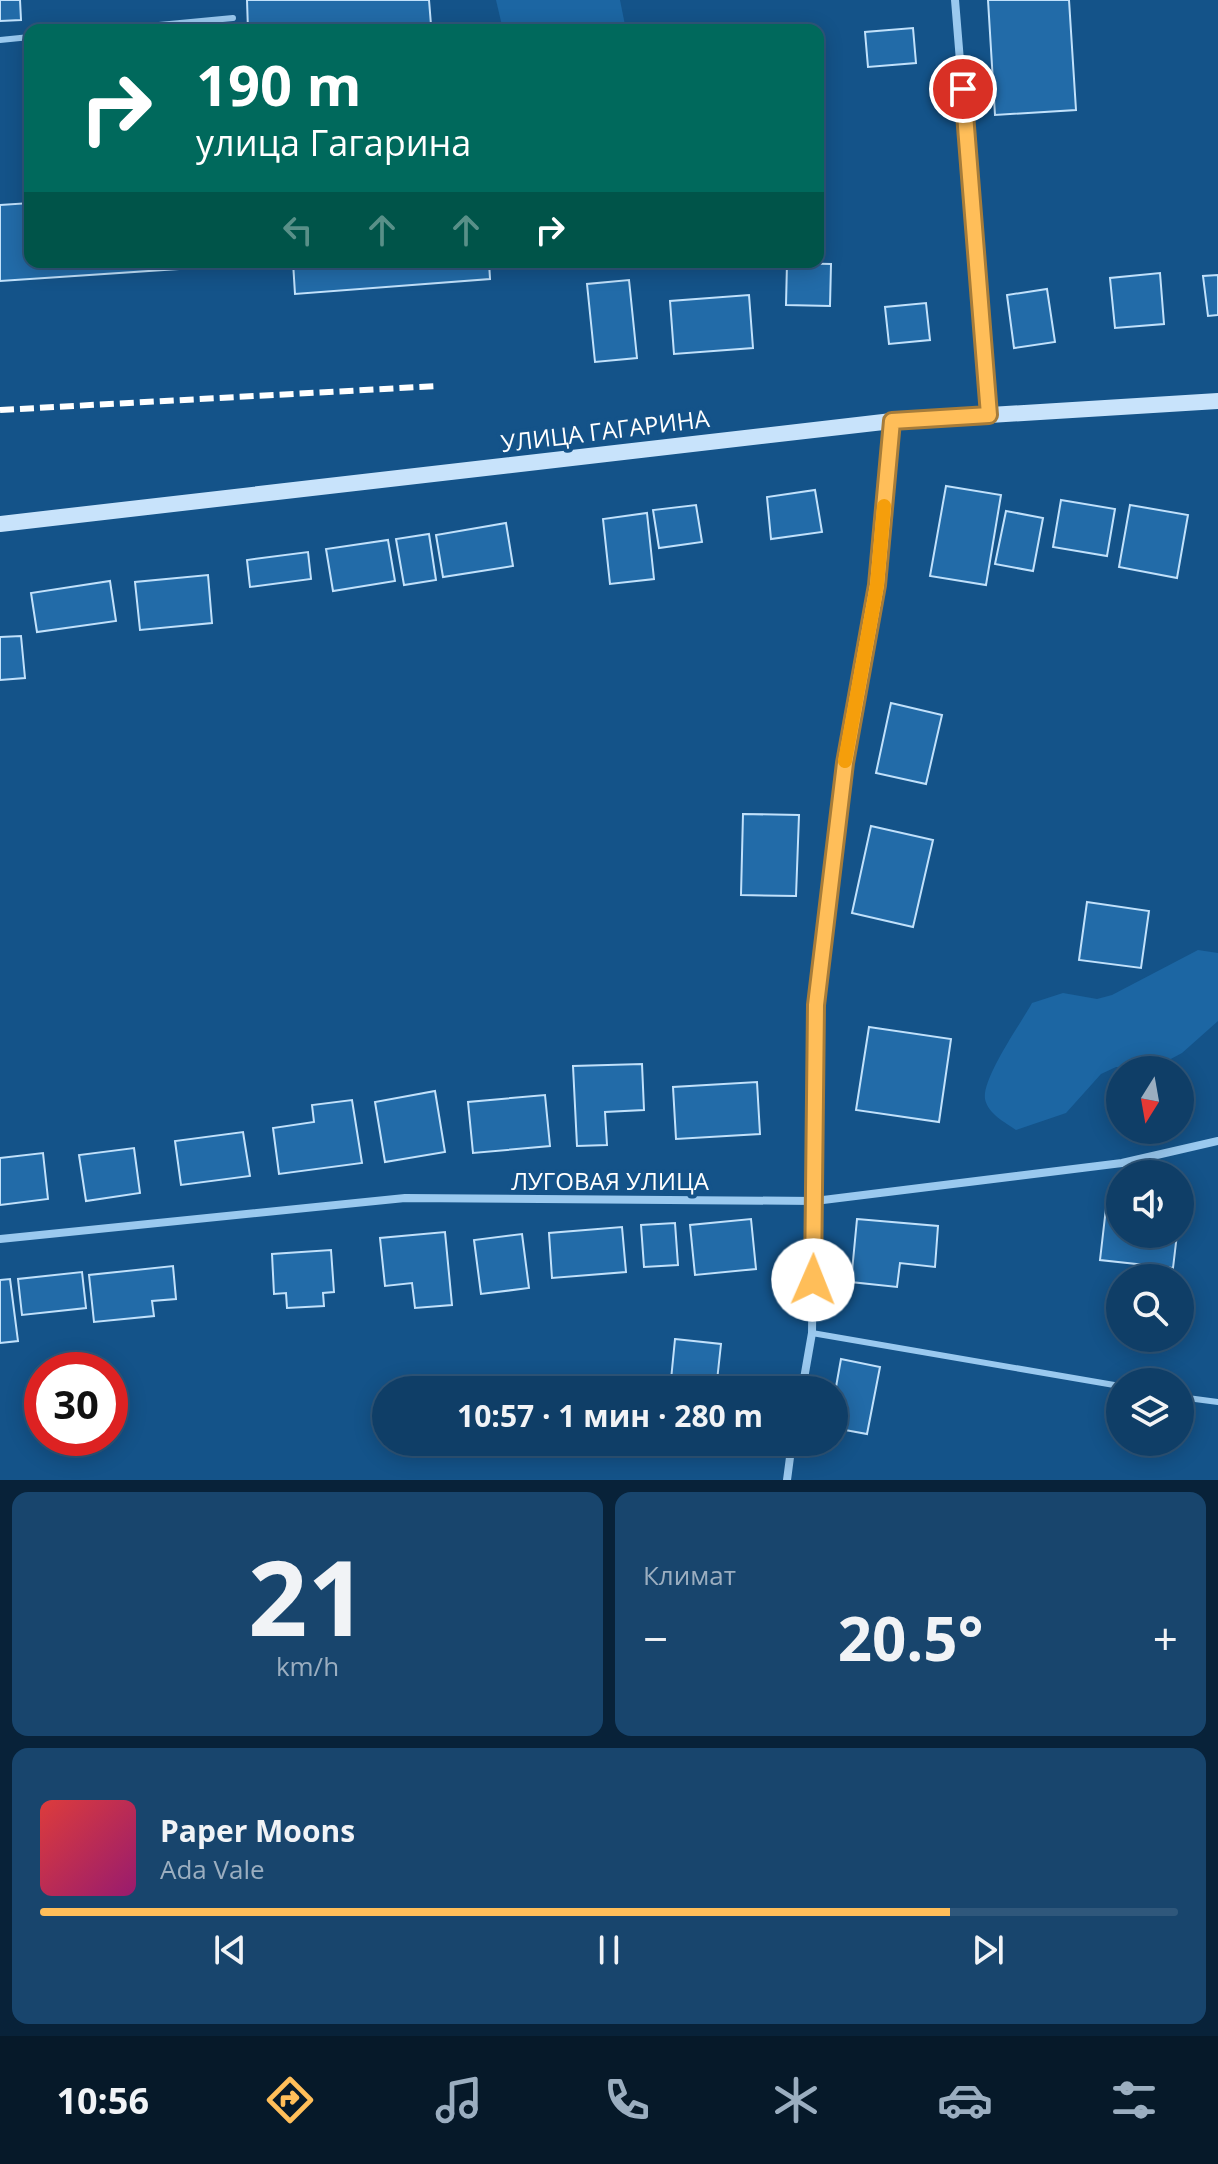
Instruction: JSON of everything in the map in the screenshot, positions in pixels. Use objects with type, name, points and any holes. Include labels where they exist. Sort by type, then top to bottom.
[{"type":"main road","name":"УЛИЦА ГАГАРИНА","points":[[0,524],[892,421],[1218,401]]},
{"type":"street","points":[[955,0],[989,415]]},
{"type":"street","points":[[804,1376],[812,1333],[816,1005],[845,763],[877,585],[892,421]]},
{"type":"street","name":"ЛУГОВАЯ УЛИЦА","points":[[0,1239],[405,1198],[815,1201],[1122,1163],[1218,1141]]},
{"type":"street","points":[[787,1480],[790,1456]]},
{"type":"lane","points":[[170,24],[233,18]]},
{"type":"lane","points":[[0,40],[24,38]]},
{"type":"lane","points":[[812,1333],[1106,1384]]},
{"type":"lane","points":[[1194,1399],[1218,1402]]},
{"type":"shaded area","points":[[496,0],[620,0],[625,24],[502,24]]},
{"type":"shaded area","points":[[1198,950],[1218,953],[1218,1021],[1182,1053],[1176,1056],[1106,1056],[1106,1072],[1066,1113],[1016,1130],[990,1109],[985,1099],[990,1078],[1032,1003],[1063,993],[1097,999],[1112,995]]},
{"type":"building","points":[[0,0],[20,0],[21,20],[0,21]]},
{"type":"building","points":[[247,0],[429,0],[431,24],[248,24]]},
{"type":"building","points":[[988,0],[1069,0],[1076,110],[995,115]]},
{"type":"building","points":[[913,28],[916,63],[868,67],[865,32]]},
{"type":"building","points":[[24,203],[24,268],[193,268],[0,281],[0,205]]},
{"type":"building","points":[[824,264],[831,264],[830,306],[786,305],[787,268],[824,268]]},
{"type":"building","points":[[293,268],[489,268],[490,279],[295,294]]},
{"type":"building","points":[[1160,273],[1164,324],[1115,328],[1110,278]]},
{"type":"building","points":[[1218,275],[1218,315],[1208,316],[1203,276]]},
{"type":"building","points":[[629,280],[637,358],[595,362],[587,284]]},
{"type":"building","points":[[1047,289],[1055,342],[1014,348],[1007,295]]},
{"type":"building","points":[[749,295],[753,348],[674,354],[670,301]]},
{"type":"building","points":[[926,303],[930,340],[889,344],[885,307]]},
{"type":"building","points":[[946,486],[1001,495],[986,585],[930,576]]},
{"type":"building","points":[[815,490],[822,532],[771,539],[767,497]]},
{"type":"building","points":[[1061,500],[1115,509],[1107,556],[1053,547]]},
{"type":"building","points":[[696,505],[702,542],[659,548],[653,510]]},
{"type":"building","points":[[1130,505],[1188,515],[1177,578],[1119,567]]},
{"type":"building","points":[[1006,511],[1043,518],[1033,571],[995,564]]},
{"type":"building","points":[[647,513],[654,579],[610,584],[603,519]]},
{"type":"building","points":[[506,523],[513,566],[443,577],[436,535]]},
{"type":"building","points":[[429,534],[436,580],[404,585],[396,539]]},
{"type":"building","points":[[388,540],[395,581],[333,591],[326,549]]},
{"type":"building","points":[[308,552],[311,579],[250,587],[247,560]]},
{"type":"building","points":[[208,575],[212,623],[140,630],[135,582]]},
{"type":"building","points":[[110,581],[116,621],[37,632],[31,593]]},
{"type":"building","points":[[21,636],[25,678],[0,680],[0,637]]},
{"type":"building","points":[[891,703],[942,715],[926,784],[876,773]]},
{"type":"building","points":[[743,814],[799,815],[796,896],[741,895]]},
{"type":"building","points":[[871,826],[933,840],[913,927],[852,913]]},
{"type":"building","points":[[1087,902],[1149,911],[1141,968],[1079,960]]},
{"type":"building","points":[[869,1027],[951,1039],[939,1122],[856,1110]]},
{"type":"building","points":[[642,1064],[644,1110],[605,1112],[607,1145],[577,1146],[573,1066]]},
{"type":"building","points":[[757,1082],[760,1134],[676,1139],[673,1087]]},
{"type":"building","points":[[435,1091],[445,1152],[385,1162],[375,1102]]},
{"type":"building","points":[[545,1095],[550,1146],[473,1153],[468,1102]]},
{"type":"building","points":[[352,1100],[362,1163],[279,1174],[273,1128],[314,1122],[312,1105]]},
{"type":"building","points":[[243,1132],[250,1176],[181,1185],[175,1141]]},
{"type":"building","points":[[134,1148],[140,1193],[86,1201],[79,1155]]},
{"type":"building","points":[[43,1153],[48,1199],[0,1205],[0,1158]]},
{"type":"building","points":[[1106,1208],[1106,1248],[1175,1248],[1173,1264],[1100,1260]]},
{"type":"building","points":[[751,1219],[756,1269],[695,1275],[690,1225]]},
{"type":"building","points":[[857,1219],[938,1226],[935,1267],[900,1263],[897,1287],[851,1282]]},
{"type":"building","points":[[675,1223],[678,1265],[644,1267],[641,1225]]},
{"type":"building","points":[[622,1227],[626,1272],[552,1278],[549,1233]]},
{"type":"building","points":[[445,1232],[452,1305],[415,1308],[412,1283],[385,1286],[380,1238]]},
{"type":"building","points":[[522,1234],[529,1288],[481,1294],[474,1240]]},
{"type":"building","points":[[331,1250],[334,1292],[323,1293],[324,1306],[287,1308],[286,1293],[274,1294],[272,1254]]},
{"type":"building","points":[[173,1266],[176,1299],[152,1301],[154,1316],[94,1322],[89,1275]]},
{"type":"building","points":[[82,1272],[86,1308],[22,1315],[18,1279]]},
{"type":"building","points":[[10,1279],[18,1341],[0,1343],[0,1280]]},
{"type":"building","points":[[675,1339],[721,1344],[718,1376],[671,1376]]},
{"type":"building","points":[[841,1359],[880,1367],[867,1434],[848,1431],[848,1376],[838,1376]]},
{"type":"railway","points":[[0,410],[438,386]]},
{"type":"slow traffic","points":[[845,761],[877,585],[884,506]]},
{"type":"route","points":[[813,1280],[816,1005],[845,763],[877,585],[892,421],[989,415],[963,89]]}]
